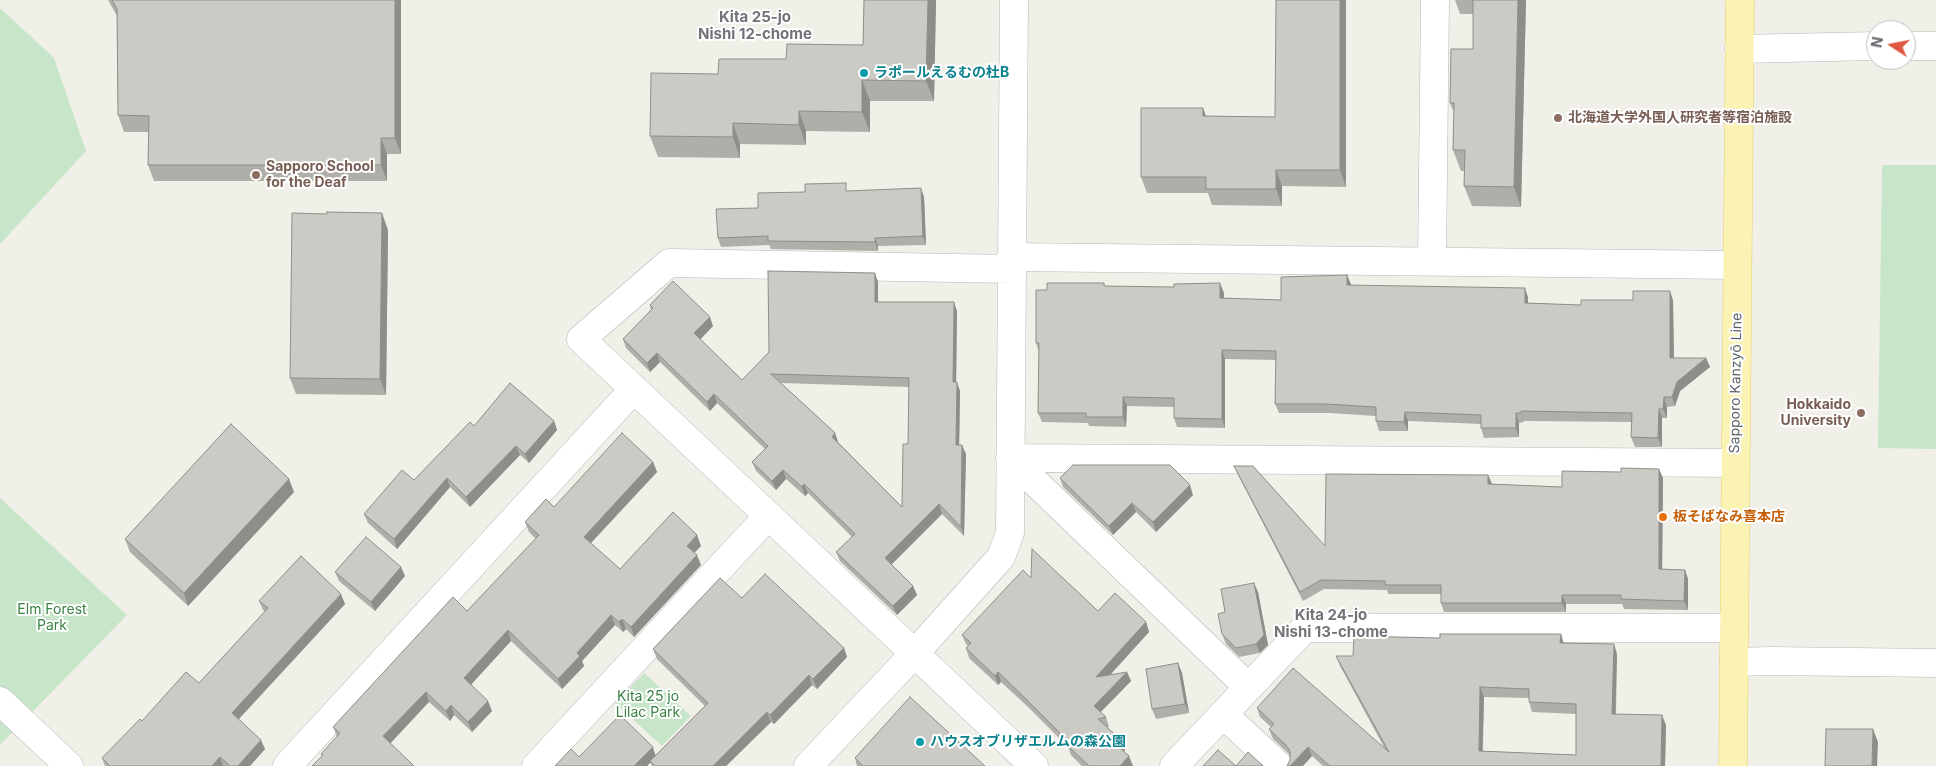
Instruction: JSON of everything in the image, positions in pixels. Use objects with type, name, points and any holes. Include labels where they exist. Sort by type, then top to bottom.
[{"type":"main road","name":"Sapporo Kanzyō Line","points":[[1733,766],[1740,0]]},
{"type":"street","points":[[808,766],[915,653],[1001,556],[1010,533],[1014,0]]},
{"type":"street","points":[[1432,262],[1435,0]]},
{"type":"street","points":[[1739,49],[1866,46]]},
{"type":"street","points":[[1916,46],[1936,46]]},
{"type":"street","points":[[1034,766],[581,339],[669,263],[1432,262],[1737,265]]},
{"type":"street","points":[[287,766],[634,389]]},
{"type":"street","points":[[1010,458],[1735,464]]},
{"type":"street","points":[[1010,458],[1247,686]]},
{"type":"street","points":[[536,766],[768,516]]},
{"type":"street","points":[[1174,766],[1247,686],[1305,628],[1734,628]]},
{"type":"street","points":[[1734,662],[1936,663]]},
{"type":"street","points":[[0,701],[69,766]]},
{"type":"street","points":[[1223,714],[1279,766]]},
{"type":"green space","points":[[0,8],[54,58],[86,151],[0,244]]},
{"type":"green space","points":[[1882,165],[1936,165],[1936,449],[1878,448]]},
{"type":"green space","name":"Elm Forest Park","points":[[0,498],[127,615],[0,745]]},
{"type":"green space","name":"Kita 25 jo Lilac Park","points":[[644,673],[691,716],[662,746],[615,703]]},
{"type":"building","points":[[112,0],[395,0],[395,138],[381,138],[381,165],[148,165],[149,116],[118,115],[117,9]]},
{"type":"building","name":"ラポールえるむの杜B","points":[[864,0],[928,0],[926,81],[862,80],[862,112],[799,111],[799,125],[733,123],[733,137],[650,136],[651,73],[718,74],[719,59],[786,59],[787,44],[863,45]]},
{"type":"building","points":[[1276,0],[1340,0],[1340,170],[1276,170],[1276,189],[1206,189],[1206,177],[1141,177],[1141,108],[1203,108],[1203,116],[1275,117]]},
{"type":"building","points":[[1473,0],[1518,0],[1514,187],[1464,186],[1465,150],[1453,150],[1454,103],[1450,103],[1451,49],[1473,49]]},
{"type":"building","points":[[846,183],[846,191],[921,188],[923,236],[875,238],[875,242],[768,241],[768,236],[718,238],[716,209],[758,208],[758,193],[805,192],[805,184]]},
{"type":"building","points":[[327,212],[382,213],[380,379],[290,378],[292,213],[327,214]]},
{"type":"building","points":[[768,271],[875,273],[875,302],[954,302],[953,382],[957,382],[956,445],[962,445],[961,527],[939,504],[885,558],[913,586],[893,606],[836,552],[855,534],[804,484],[802,487],[783,470],[772,481],[752,462],[768,446],[714,394],[707,402],[657,353],[647,363],[623,339],[653,308],[650,305],[673,281],[710,317],[694,333],[742,380],[769,352]],"holes":[[[771,374],[909,378],[908,444],[903,444],[902,507],[832,437],[835,433]]]},
{"type":"building","points":[[1347,275],[1347,285],[1525,288],[1525,303],[1581,305],[1581,300],[1633,300],[1633,291],[1670,291],[1670,358],[1706,358],[1677,382],[1672,397],[1664,397],[1663,409],[1659,409],[1658,438],[1631,437],[1632,413],[1521,411],[1521,413],[1516,413],[1516,428],[1481,428],[1481,415],[1405,412],[1404,422],[1376,421],[1376,407],[1326,404],[1275,404],[1276,351],[1222,350],[1222,419],[1174,418],[1174,398],[1123,397],[1123,417],[1086,417],[1086,413],[1038,413],[1039,343],[1036,343],[1036,290],[1047,290],[1047,283],[1104,283],[1104,286],[1174,287],[1174,284],[1220,283],[1220,298],[1281,300],[1281,277]]},
{"type":"building","points":[[510,383],[554,421],[525,454],[516,446],[466,497],[447,478],[394,539],[364,514],[402,470],[414,480],[470,422],[474,426]]},
{"type":"building","points":[[231,424],[289,479],[184,593],[125,539]]},
{"type":"building","points":[[622,433],[653,462],[584,537],[620,569],[673,512],[697,535],[687,546],[697,555],[631,627],[622,619],[619,622],[611,615],[577,653],[580,656],[558,679],[508,630],[464,678],[488,701],[468,722],[451,705],[446,711],[426,692],[383,736],[414,766],[312,766],[340,733],[333,727],[453,597],[467,611],[539,535],[525,522],[546,499],[554,507]]},
{"type":"building","points":[[1073,465],[1170,465],[1190,485],[1153,522],[1132,503],[1109,526],[1060,478]]},
{"type":"building","points":[[1234,466],[1253,466],[1325,546],[1326,474],[1488,475],[1488,484],[1562,487],[1562,471],[1621,472],[1621,468],[1659,469],[1659,569],[1685,570],[1684,601],[1621,599],[1621,595],[1562,595],[1562,603],[1441,603],[1441,585],[1385,585],[1385,581],[1321,580],[1300,592]]},
{"type":"building","points":[[366,537],[401,567],[371,602],[335,572]]},
{"type":"building","points":[[1032,549],[1098,611],[1115,593],[1146,622],[1096,677],[1127,672],[1094,706],[1106,717],[1098,719],[1122,741],[1117,745],[1129,756],[1120,766],[1089,766],[1068,746],[1070,743],[998,672],[995,676],[966,648],[971,643],[962,635],[1023,570],[1031,578]]},
{"type":"building","points":[[301,556],[341,594],[232,713],[261,740],[238,766],[230,766],[220,757],[212,766],[110,766],[102,758],[140,719],[142,721],[186,672],[199,683],[268,608],[259,601]]},
{"type":"building","points":[[765,574],[844,648],[813,679],[809,675],[770,715],[767,712],[713,766],[655,766],[650,761],[708,703],[653,649],[720,578],[742,598]]},
{"type":"building","points":[[1254,583],[1264,635],[1256,644],[1236,648],[1222,634],[1218,614],[1225,612],[1221,589]]},
{"type":"building","points":[[1440,634],[1561,634],[1560,643],[1614,644],[1612,714],[1662,715],[1661,766],[1330,766],[1308,747],[1290,766],[1287,766],[1290,760],[1290,751],[1269,729],[1274,724],[1257,708],[1293,668],[1389,752],[1336,656],[1353,656],[1354,636],[1440,638]],"holes":[[[1480,687],[1529,689],[1529,702],[1576,704],[1576,755],[1479,751]]]},
{"type":"building","points":[[1178,663],[1185,704],[1152,709],[1146,669]]},
{"type":"building","points":[[910,697],[985,766],[863,766],[855,758]]},
{"type":"building","points":[[620,715],[653,747],[634,766],[555,766],[571,749],[579,757]]},
{"type":"building","points":[[1826,729],[1873,729],[1872,766],[1825,766]]},
{"type":"building","points":[[1218,750],[1236,766],[1203,766]]},
{"type":"building","points":[[1248,752],[1263,766],[1236,766]]},
{"type":"place","name":"ラポールえるむの杜B","points":[[864,73]]},
{"type":"place","name":"北海道大学外国人研究者等宿泊施設","points":[[1558,118]]},
{"type":"place","name":"Sapporo School for the Deaf","points":[[256,175]]},
{"type":"place","name":"Hokkaido University","points":[[1861,413]]},
{"type":"place","name":"板そばなみ喜本店","points":[[1663,517]]},
{"type":"place","name":"ハウスオブリザエルムの森公園","points":[[920,742]]},
{"type":"district","name":"Kita 25-jo Nishi 12-chome","points":[[755,26]]},
{"type":"district","name":"Kita 24-jo Nishi 13-chome","points":[[1331,624]]}]
